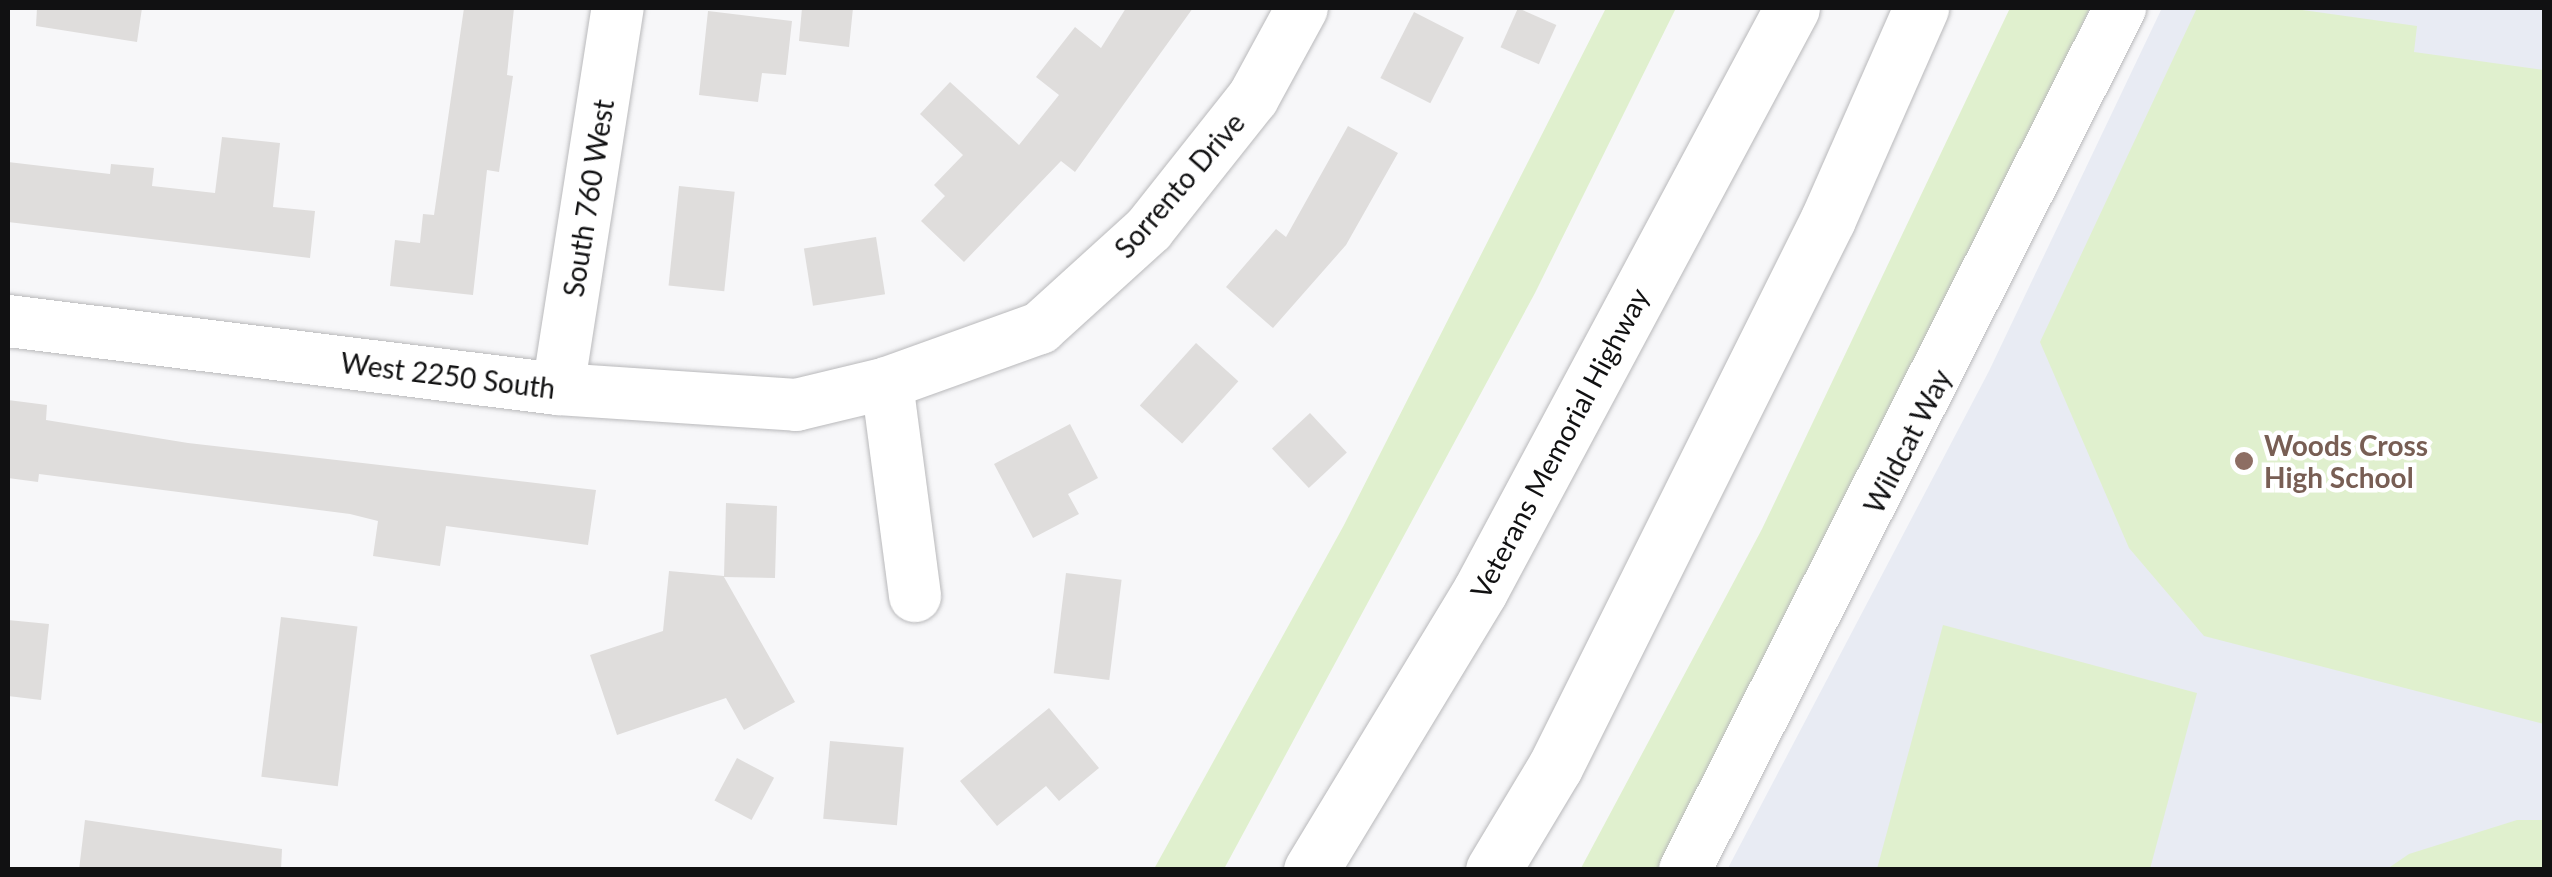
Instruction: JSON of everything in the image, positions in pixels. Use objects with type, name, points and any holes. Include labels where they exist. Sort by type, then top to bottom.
[{"type":"highway","name":"Veterans Memorial Highway","points":[[1311,870],[1480,591],[1792,8]]},
{"type":"highway","points":[[1493,870],[1555,767],[1802,272],[1921,8]]},
{"type":"street","name":"South 760 West","points":[[558,389],[618,8]]},
{"type":"street","name":"Sorrento Drive","points":[[887,383],[1040,328],[1149,228],[1253,98],[1302,8]]},
{"type":"street","name":"Wildcat Way","points":[[1684,870],[2120,8]]},
{"type":"street","name":"West 2250 South","points":[[8,321],[558,389],[796,405],[887,383]]},
{"type":"street","points":[[887,383],[915,596]]},
{"type":"shaded area","name":"Woods Cross High School","points":[[2162,8],[2544,8],[2544,869],[1727,870],[1989,371]]},
{"type":"green space","points":[[1606,8],[1676,8],[1535,293],[1224,869],[1154,869],[1344,525]]},
{"type":"green space","points":[[2010,8],[2090,8],[1892,426],[1658,869],[1580,870],[1762,529]]},
{"type":"green space","points":[[2197,8],[2288,8],[2417,26],[2414,52],[2544,70],[2544,724],[2204,636],[2129,548],[2040,342]]},
{"type":"green space","points":[[1943,625],[2197,693],[2150,869],[1877,869]]},
{"type":"green space","points":[[2517,820],[2544,820],[2544,869],[2387,869],[2409,854]]},
{"type":"building","points":[[37,8],[142,8],[137,42],[36,26]]},
{"type":"building","points":[[464,8],[514,8],[507,75],[513,76],[499,172],[487,170],[473,295],[390,286],[395,240],[420,243],[423,214],[434,215]]},
{"type":"building","points":[[802,8],[853,8],[849,47],[799,41]]},
{"type":"building","points":[[1126,8],[1193,8],[1075,172],[1061,161],[964,262],[921,221],[945,196],[934,185],[963,155],[920,114],[950,82],[1019,145],[1059,95],[1036,77],[1075,27],[1101,48]]},
{"type":"building","points":[[1518,8],[1556,25],[1539,64],[1501,47]]},
{"type":"building","points":[[708,11],[792,21],[786,75],[762,73],[758,102],[699,95]]},
{"type":"building","points":[[1414,12],[1464,37],[1430,103],[1380,78]]},
{"type":"building","points":[[1348,126],[1398,153],[1346,245],[1273,328],[1226,287],[1276,229],[1286,237]]},
{"type":"building","points":[[222,137],[280,143],[273,207],[315,211],[310,258],[8,222],[8,162],[110,174],[111,164],[154,168],[152,186],[215,193]]},
{"type":"building","points":[[679,186],[735,192],[724,291],[669,285]]},
{"type":"building","points":[[876,237],[885,294],[813,306],[804,248]]},
{"type":"building","points":[[1196,343],[1238,381],[1182,444],[1140,405]]},
{"type":"building","points":[[8,400],[47,405],[46,420],[188,443],[596,490],[588,545],[446,526],[440,566],[373,556],[378,521],[350,514],[39,474],[38,482],[8,478]]},
{"type":"building","points":[[1310,413],[1347,452],[1309,488],[1272,448]]},
{"type":"building","points":[[1070,424],[1098,478],[1068,494],[1079,514],[1033,538],[994,464]]},
{"type":"building","points":[[726,503],[777,506],[775,578],[724,577],[795,702],[744,730],[726,698],[617,735],[590,655],[663,631],[669,571],[724,576]]},
{"type":"building","points":[[1066,573],[1122,580],[1109,680],[1054,673]]},
{"type":"building","points":[[281,617],[357,626],[338,786],[261,777]]},
{"type":"building","points":[[8,620],[49,624],[41,700],[8,696]]},
{"type":"building","points":[[1049,708],[1099,768],[1059,801],[1046,786],[997,826],[960,781]]},
{"type":"building","points":[[830,741],[904,747],[897,825],[823,819]]},
{"type":"building","points":[[737,758],[774,778],[752,820],[714,800]]},
{"type":"building","points":[[85,820],[282,849],[281,870],[79,870]]},
{"type":"place","name":"Woods Cross High School","points":[[2244,461]]}]
